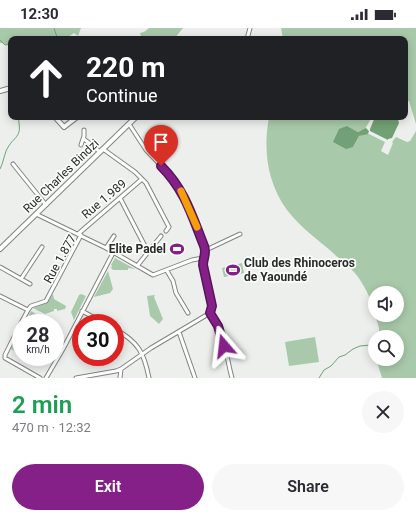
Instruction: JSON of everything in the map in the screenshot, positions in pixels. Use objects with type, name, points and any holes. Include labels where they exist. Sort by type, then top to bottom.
[{"type":"street","points":[[58,120],[64,127],[73,120]]},
{"type":"street","name":"Rue Charles Bindzi","points":[[0,249],[2,244],[46,205],[133,120]]},
{"type":"street","points":[[76,378],[121,369],[134,361],[142,353],[210,313],[212,306],[204,272],[203,258],[206,250],[180,189],[169,174],[146,150],[129,124]]},
{"type":"street","points":[[81,145],[84,139],[84,130]]},
{"type":"street","points":[[84,139],[135,172],[146,183],[170,227],[166,231]]},
{"type":"street","points":[[13,164],[46,205]]},
{"type":"street","name":"Rue 1.989","points":[[36,214],[79,235],[142,179]]},
{"type":"street","points":[[120,198],[148,252]]},
{"type":"street","points":[[206,250],[240,234]]},
{"type":"street","name":"Rue 1.877","points":[[28,310],[30,306],[47,300],[79,235],[106,248],[153,275],[167,271],[192,260],[203,258]]},
{"type":"street","points":[[106,248],[114,236]]},
{"type":"street","points":[[137,266],[161,236]]},
{"type":"street","points":[[21,279],[42,247]]},
{"type":"street","points":[[46,378],[63,349],[113,253]]},
{"type":"street","points":[[0,267],[30,284]]},
{"type":"street","points":[[167,271],[173,281],[176,292],[188,313]]},
{"type":"street","points":[[0,296],[28,310],[26,314]]},
{"type":"street","points":[[82,311],[88,314]]},
{"type":"street","points":[[210,313],[218,326],[232,378]]},
{"type":"street","points":[[179,332],[195,378]]},
{"type":"street","points":[[124,335],[137,345],[142,353],[149,378]]},
{"type":"street","points":[[12,341],[5,358],[12,362]]},
{"type":"street","points":[[19,366],[40,378]]},
{"type":"street","points":[[120,378],[121,369]]},
{"type":"shaded area","points":[[0,28],[81,28],[78,36],[74,33],[70,36],[8,36],[8,44],[0,43]]},
{"type":"shaded area","points":[[149,28],[183,28],[176,36],[141,36],[140,33]]},
{"type":"shaded area","points":[[281,28],[416,28],[416,124],[408,101],[408,36],[282,36]]},
{"type":"shaded area","points":[[268,120],[370,120],[365,129],[358,132],[347,126],[353,147],[359,136],[367,133],[385,142],[381,151],[388,155],[393,143],[392,142],[396,137],[407,142],[410,141],[416,131],[416,378],[382,378],[378,366],[404,366],[404,330],[379,330],[377,322],[404,322],[404,286],[368,286],[368,295],[361,281],[346,264],[297,221],[287,210],[275,188],[268,165],[266,142]]},
{"type":"shaded area","points":[[374,120],[398,120],[399,123],[392,138],[388,140],[370,131]]},
{"type":"shaded area","points":[[347,126],[358,132],[366,128],[369,131],[368,134],[359,136],[353,147],[346,149],[333,142],[339,129]]},
{"type":"shaded area","points":[[115,258],[135,269],[128,268],[128,270],[113,270],[111,265]]},
{"type":"shaded area","name":"Club des Rhinoceros de Yaoundé","points":[[242,263],[244,273],[224,277],[222,268]]},
{"type":"shaded area","points":[[108,271],[113,289],[110,293],[94,297]]},
{"type":"shaded area","points":[[53,294],[54,299],[66,306],[65,309],[57,311],[57,309],[54,309],[54,311],[45,314],[33,308],[48,302]]},
{"type":"shaded area","points":[[81,294],[86,296],[77,314],[72,315],[71,312],[79,295]]},
{"type":"shaded area","points":[[155,295],[154,297],[163,319],[159,324],[150,316],[147,296]]},
{"type":"shaded area","points":[[315,337],[319,362],[289,366],[285,342]]},
{"type":"waterway","points":[[54,28],[57,36]]},
{"type":"waterway","points":[[0,40],[5,45],[8,44]]},
{"type":"waterway","points":[[0,169],[6,151],[19,133],[18,120]]},
{"type":"waterway","points":[[319,378],[324,370],[331,366],[339,357],[360,346],[368,345]]},
{"type":"slow traffic","points":[[181,191],[197,227]]},
{"type":"place","name":"Elite Padel","points":[[177,249]]},
{"type":"place","name":"Club des Rhinoceros de Yaoundé","points":[[233,270]]},
{"type":"route","points":[[161,166],[176,182],[184,196],[206,250],[203,258],[203,265],[212,306],[210,313],[218,326],[224,346]]}]
